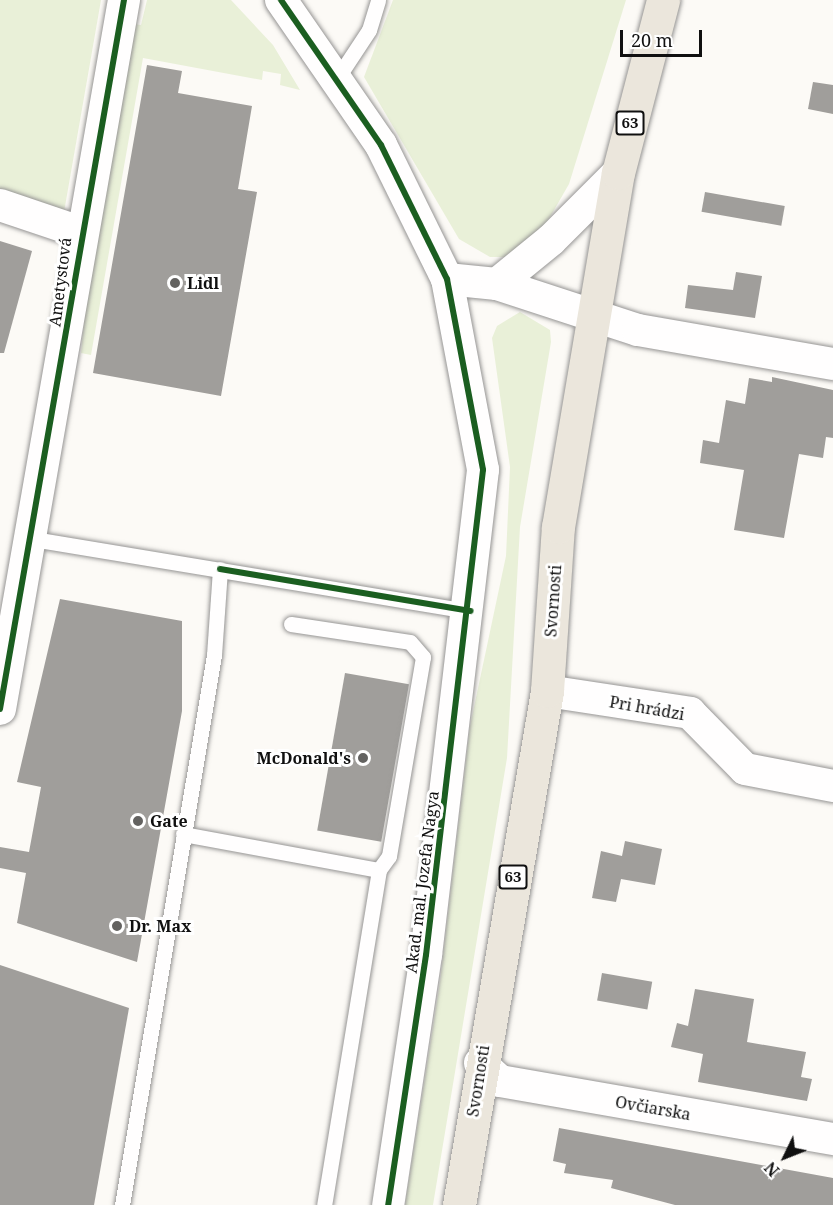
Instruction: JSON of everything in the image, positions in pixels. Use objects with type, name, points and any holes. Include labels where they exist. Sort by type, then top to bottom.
[{"type":"main road","name":"Svornosti","points":[[459,1205],[480,1064],[547,691],[558,527],[597,313],[618,173],[663,0]]},
{"type":"street","name":"Ametystová","points":[[0,709],[33,539],[80,232],[124,0]]},
{"type":"street","name":"Akad. mal. Jozefa Nagya","points":[[281,0],[338,77],[381,145],[447,279],[483,470],[470,611],[388,1205]]},
{"type":"street","points":[[497,284],[551,240],[618,173]]},
{"type":"street","points":[[0,205],[80,232]]},
{"type":"street","points":[[447,279],[497,284],[597,313],[638,330],[833,364]]},
{"type":"street","name":"Pri hrádzi","points":[[547,691],[690,713],[746,769],[833,786]]},
{"type":"street","name":"Ovčiarska","points":[[480,1064],[500,1081],[833,1139]]},
{"type":"lane","points":[[338,77],[369,30],[374,2]]},
{"type":"lane","points":[[33,539],[470,611]]},
{"type":"lane","points":[[122,1205],[214,655],[220,569]]},
{"type":"lane","points":[[291,624],[410,642],[423,657],[389,856],[379,870],[324,1205]]},
{"type":"lane","points":[[183,834],[379,870]]},
{"type":"green space","points":[[0,0],[101,0],[64,212],[0,190]]},
{"type":"green space","points":[[147,0],[231,0],[273,45],[300,90],[280,85],[281,74],[263,71],[262,80],[143,58],[91,355],[81,353],[86,301],[133,24],[141,25]]},
{"type":"green space","points":[[393,0],[626,0],[569,184],[538,238],[507,257],[490,257],[459,239],[364,77]]},
{"type":"green space","points":[[520,312],[550,330],[551,342],[520,527],[507,758],[433,1205],[405,1205],[440,982],[470,726],[506,556],[510,467],[492,338],[497,326]]},
{"type":"building","name":"Lidl","points":[[147,65],[182,71],[178,93],[252,106],[238,189],[257,192],[221,396],[93,373]]},
{"type":"building","points":[[813,82],[833,85],[833,114],[808,109]]},
{"type":"building","points":[[705,192],[785,206],[781,226],[702,212]]},
{"type":"building","points":[[0,241],[32,251],[4,353],[0,353]]},
{"type":"building","points":[[736,272],[762,276],[755,318],[685,308],[688,285],[733,290]]},
{"type":"building","points":[[772,377],[833,390],[833,438],[826,437],[823,458],[799,454],[784,538],[734,530],[744,470],[700,463],[703,440],[719,443],[726,400],[745,404],[749,378],[772,382]]},
{"type":"building","points":[[60,599],[182,621],[182,711],[137,962],[17,923],[26,873],[0,868],[0,847],[29,852],[41,787],[17,782]]},
{"type":"building","name":"McDonald's","points":[[345,673],[409,684],[381,842],[317,831]]},
{"type":"building","points":[[625,841],[662,849],[655,885],[621,879],[616,902],[592,898],[601,851],[622,856]]},
{"type":"building","points":[[0,965],[129,1008],[94,1205],[0,1205]]},
{"type":"building","points":[[602,973],[652,982],[647,1009],[597,1001]]},
{"type":"building","points":[[695,989],[754,999],[747,1042],[806,1052],[801,1077],[812,1079],[807,1101],[698,1082],[703,1054],[671,1047],[677,1023],[688,1026]]},
{"type":"building","points":[[559,1128],[833,1178],[833,1205],[675,1205],[611,1188],[613,1180],[564,1173],[566,1164],[553,1161]]},
{"type":"cycle path","points":[[0,709],[124,0]]},
{"type":"cycle path","points":[[281,0],[381,145],[447,279],[483,470],[426,955],[388,1205]]},
{"type":"cycle path","points":[[220,569],[470,611]]},
{"type":"place","name":"Lidl","points":[[175,283]]},
{"type":"place","name":"McDonald's","points":[[363,758]]},
{"type":"place","name":"Gate","points":[[138,821]]},
{"type":"place","name":"Dr. Max","points":[[117,926]]}]
